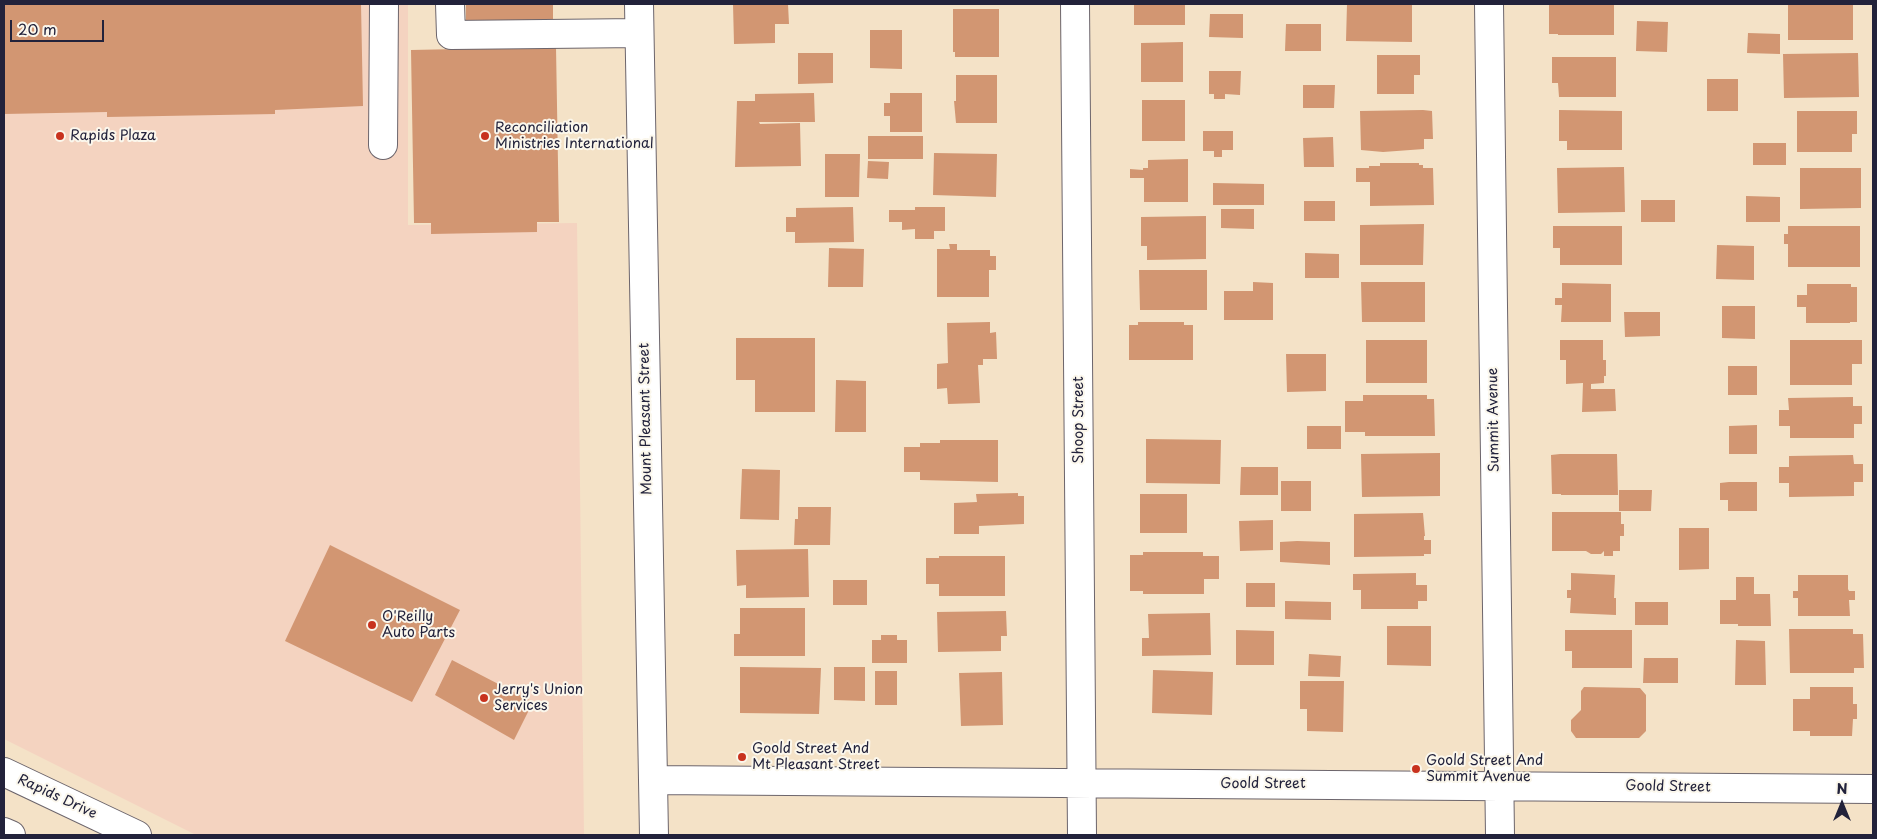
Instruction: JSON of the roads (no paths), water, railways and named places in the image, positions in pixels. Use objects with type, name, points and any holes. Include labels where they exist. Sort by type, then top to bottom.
[{"type":"street","points":[[383,145],[384,4]]},
{"type":"street","points":[[450,4],[451,35],[639,33]]},
{"type":"street","name":"Mount Pleasant Street","points":[[639,4],[653,780],[649,828]]},
{"type":"street","name":"Shoop Street","points":[[1075,4],[1082,835]]},
{"type":"street","name":"Summit Avenue","points":[[1489,4],[1500,835]]},
{"type":"street","name":"Rapids Drive","points":[[4,772],[137,835]]},
{"type":"street","name":"Goold Street","points":[[653,780],[1873,789]]},
{"type":"street","points":[[4,832],[11,835]]},
{"type":"place","name":"Rapids Plaza","points":[[60,136]]},
{"type":"place","name":"Reconciliation Ministries International","points":[[485,136]]},
{"type":"place","name":"O'Reilly Auto Parts","points":[[372,625]]},
{"type":"place","name":"Jerry's Union Services","points":[[484,698]]},
{"type":"place","name":"Goold Street And Mt Pleasant Street","points":[[742,757]]},
{"type":"place","name":"Goold Street And Summit Avenue","points":[[1416,769]]}]
